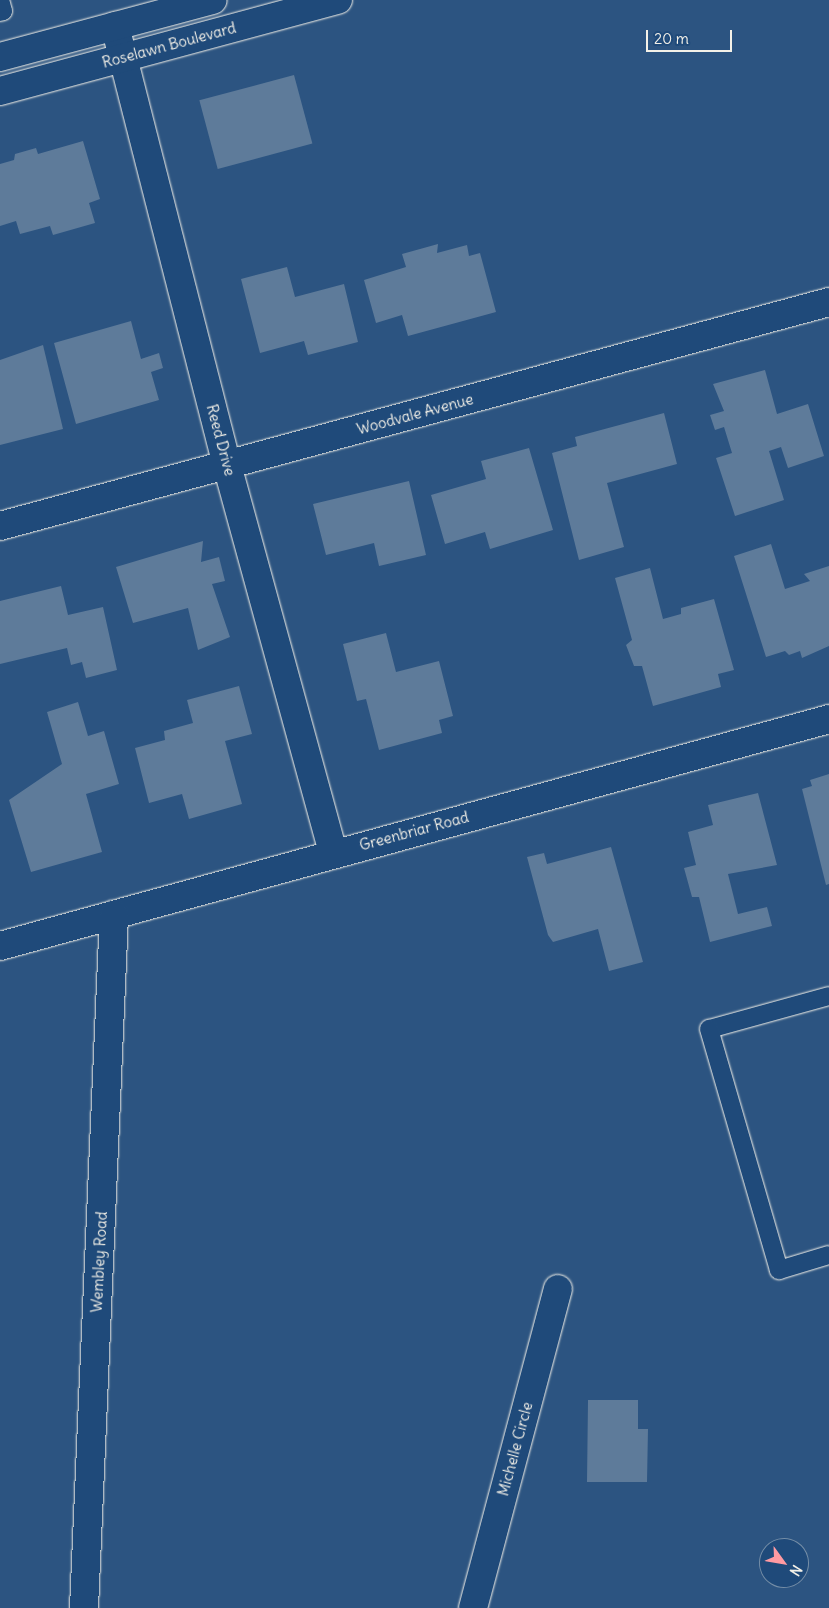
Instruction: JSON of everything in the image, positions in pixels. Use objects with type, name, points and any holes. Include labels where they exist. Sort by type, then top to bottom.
[{"type":"street","points":[[0,57],[213,0]]},
{"type":"street","name":"Roselawn Boulevard","points":[[0,91],[338,0]]},
{"type":"street","name":"Reed Drive","points":[[115,26],[227,465],[333,853]]},
{"type":"street","name":"Woodvale Avenue","points":[[0,526],[829,302]]},
{"type":"street","name":"Greenbriar Road","points":[[0,946],[333,853],[829,719]]},
{"type":"street","name":"Wembley Road","points":[[84,1608],[114,915]]},
{"type":"street","name":"Michelle Circle","points":[[473,1608],[558,1289]]},
{"type":"lane","points":[[0,0],[3,11],[0,12]]},
{"type":"lane","points":[[829,996],[709,1029],[779,1270],[829,1255]]},
{"type":"building","points":[[294,75],[312,144],[218,169],[199,100]]},
{"type":"building","points":[[83,141],[100,199],[89,203],[95,223],[53,235],[50,226],[20,234],[16,221],[0,226],[0,164],[14,160],[15,154],[36,148],[38,154]]},
{"type":"building","points":[[438,244],[437,253],[467,245],[469,256],[480,253],[496,312],[408,336],[402,315],[376,323],[364,280],[406,267],[402,254]]},
{"type":"building","points":[[287,267],[295,297],[344,284],[358,342],[308,355],[304,341],[260,353],[241,279]]},
{"type":"building","points":[[131,321],[141,359],[159,353],[163,368],[151,372],[159,400],[76,424],[54,343]]},
{"type":"building","points":[[43,345],[63,429],[0,445],[0,360]]},
{"type":"building","points":[[765,370],[777,414],[808,404],[824,456],[788,468],[781,447],[769,451],[784,500],[735,516],[716,458],[732,453],[724,427],[715,430],[710,415],[724,411],[713,384]]},
{"type":"building","points":[[664,413],[677,464],[607,483],[624,547],[579,560],[552,453],[577,446],[575,437]]},
{"type":"building","points":[[529,448],[553,530],[490,549],[485,532],[445,544],[431,495],[486,479],[481,461]]},
{"type":"building","points":[[409,481],[426,555],[379,566],[374,543],[326,555],[313,504]]},
{"type":"building","points":[[203,541],[201,562],[219,557],[225,581],[212,584],[230,637],[198,650],[188,608],[133,623],[116,567]]},
{"type":"building","points":[[771,544],[785,589],[810,581],[804,574],[829,566],[829,646],[802,658],[800,651],[789,655],[785,651],[766,657],[734,556]]},
{"type":"building","points":[[650,568],[663,619],[681,614],[681,608],[714,599],[734,670],[718,674],[721,687],[653,706],[642,666],[634,666],[626,645],[632,640],[615,578]]},
{"type":"building","points":[[61,586],[68,615],[103,607],[117,670],[86,678],[82,662],[71,665],[67,648],[0,664],[0,601]]},
{"type":"building","points":[[386,633],[396,672],[439,661],[453,716],[439,720],[442,733],[379,750],[366,699],[357,701],[343,644]]},
{"type":"building","points":[[239,686],[252,734],[225,741],[242,804],[189,819],[182,794],[149,803],[135,748],[165,740],[164,731],[193,723],[187,700]]},
{"type":"building","points":[[78,702],[88,736],[104,731],[119,784],[86,794],[102,852],[31,872],[9,800],[62,764],[47,712]]},
{"type":"building","points":[[829,774],[829,884],[826,885],[802,789],[812,786],[810,780]]},
{"type":"building","points":[[758,793],[777,865],[728,874],[738,914],[767,907],[772,926],[710,942],[699,897],[692,897],[684,868],[696,865],[688,832],[713,825],[708,805]]},
{"type":"building","points":[[611,847],[643,962],[609,971],[598,929],[553,942],[548,935],[527,857],[544,853],[547,864]]},
{"type":"building","points":[[588,1400],[638,1400],[638,1429],[648,1429],[647,1482],[587,1482]]}]
